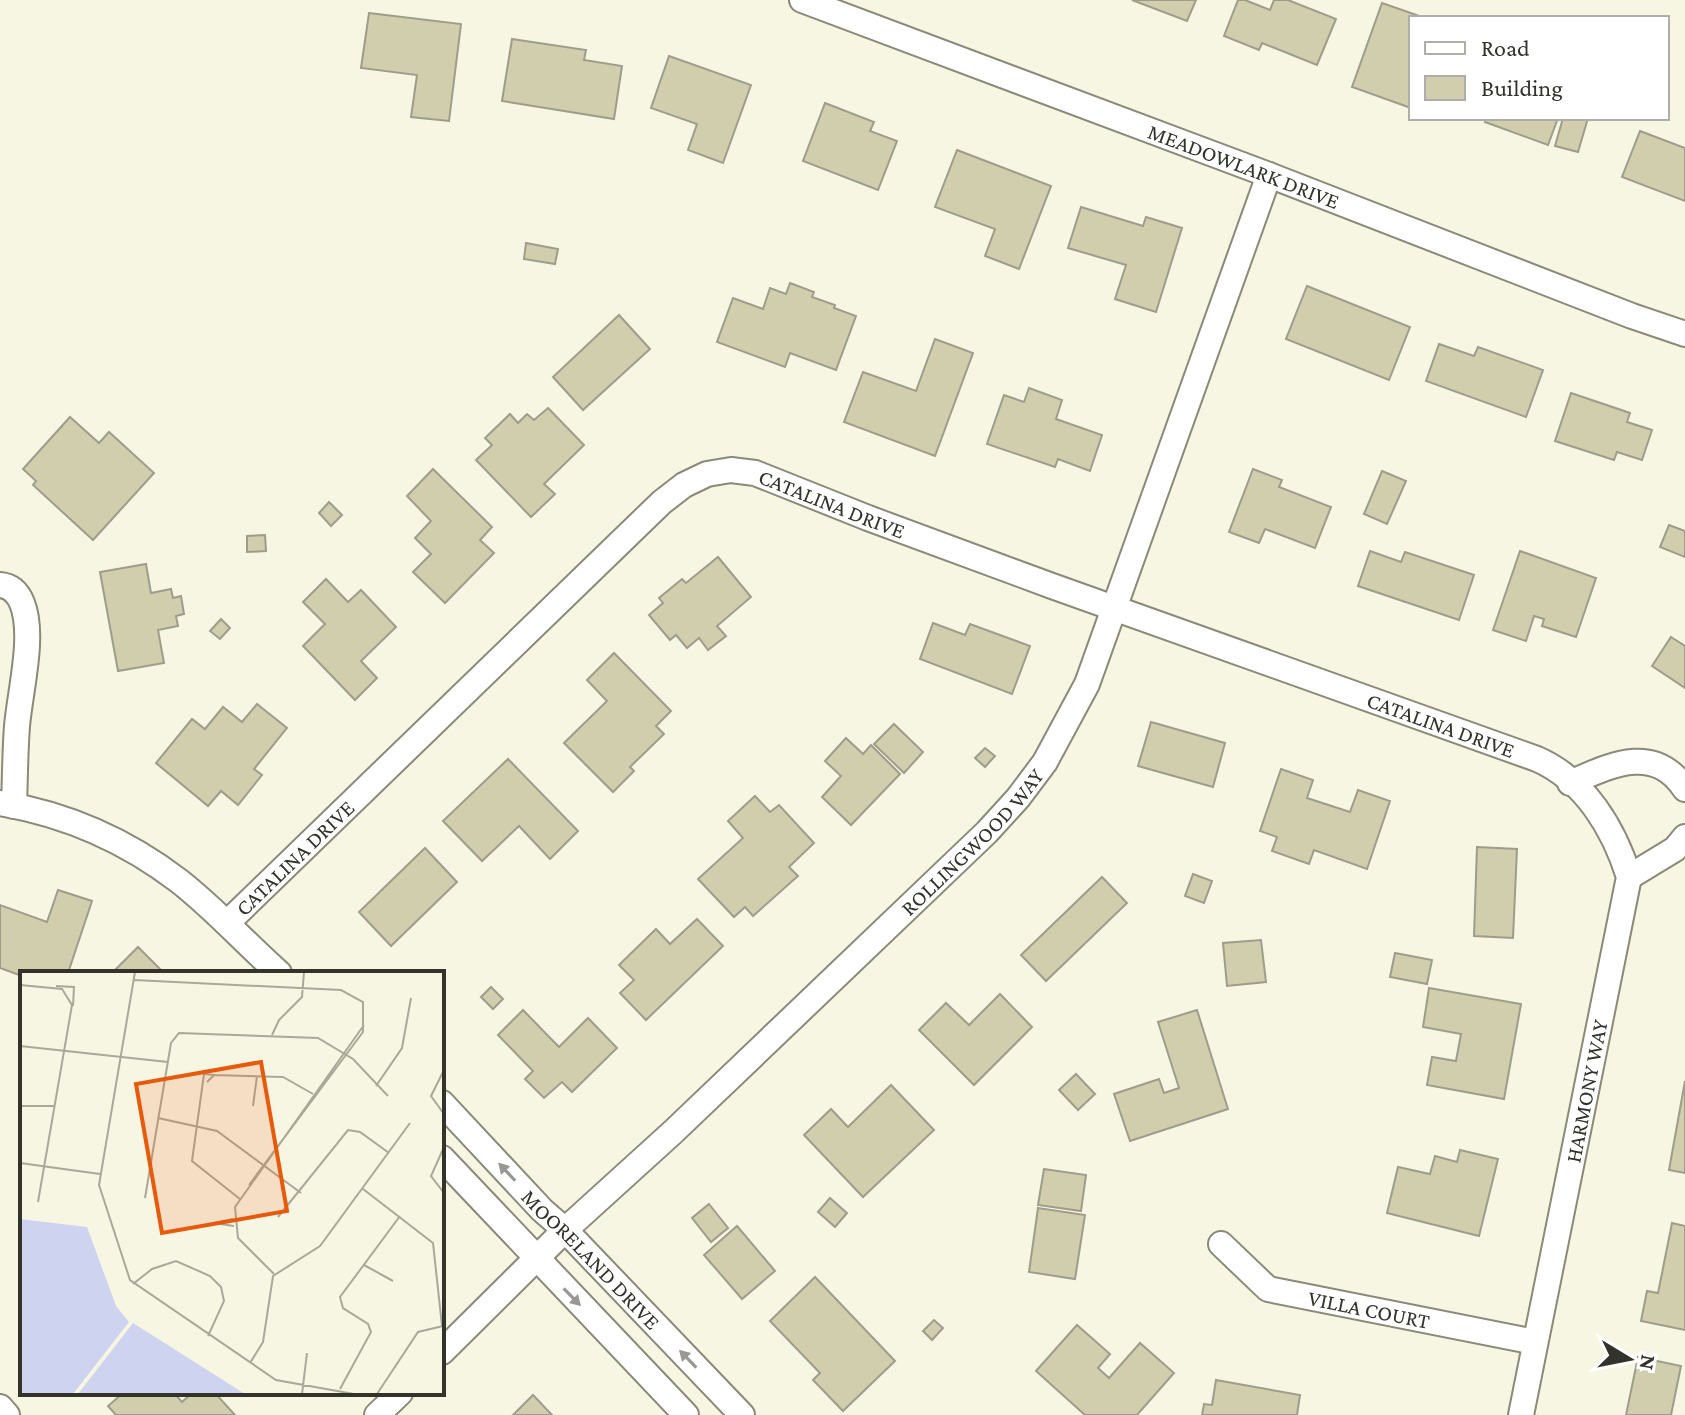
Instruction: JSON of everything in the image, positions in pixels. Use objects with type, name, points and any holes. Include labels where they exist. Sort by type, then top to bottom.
[{"type":"street","name":"MEADOWLARK DRIVE","points":[[802,0],[1685,334]]},
{"type":"street","name":"ROLLINGWOOD WAY","points":[[444,1350],[565,1230],[987,832],[1045,762],[1087,684],[1269,175]]},
{"type":"street","name":"CATALINA DRIVE","points":[[227,923],[639,523],[684,485],[707,474],[731,470],[755,473],[868,518],[1537,759],[1547,763],[1570,783]]},
{"type":"street","points":[[0,585],[6,585],[16,593],[23,605],[27,639],[7,805],[51,814],[139,854],[179,881],[277,971]]},
{"type":"street","points":[[1685,789],[1673,775],[1659,766],[1641,761],[1618,763],[1570,783],[1606,821],[1629,877],[1675,849],[1685,837]]},
{"type":"street","name":"HARMONY WAY","points":[[1521,1415],[1629,877]]},
{"type":"street","name":"MOORELAND DRIVE","points":[[444,1105],[742,1415]]},
{"type":"street","name":"MOORELAND DRIVE","points":[[444,1160],[686,1415]]},
{"type":"street","name":"VILLA COURT","points":[[1221,1244],[1268,1289],[1535,1342]]},
{"type":"street","points":[[377,1415],[398,1395]]},
{"type":"street","points":[[0,1407],[7,1415]]},
{"type":"building","points":[[1132,0],[1196,0],[1187,21]]},
{"type":"building","points":[[1238,0],[1270,10],[1274,0],[1288,0],[1336,19],[1317,65],[1262,43],[1259,50],[1224,36]]},
{"type":"building","points":[[1382,3],[1419,16],[1409,16],[1409,107],[1352,87]]},
{"type":"building","points":[[369,13],[461,24],[449,121],[411,117],[417,75],[361,68]]},
{"type":"building","points":[[512,39],[586,50],[584,60],[622,66],[614,119],[502,101]]},
{"type":"building","points":[[669,56],[751,85],[723,163],[688,150],[697,124],[651,108]]},
{"type":"building","points":[[825,103],[874,122],[870,131],[897,141],[878,190],[803,161]]},
{"type":"building","points":[[1486,120],[1557,120],[1548,145]]},
{"type":"building","points":[[1562,120],[1587,120],[1578,152],[1555,146]]},
{"type":"building","points":[[1640,131],[1685,148],[1685,201],[1622,177]]},
{"type":"building","points":[[957,150],[1051,186],[1019,269],[985,256],[995,229],[935,207]]},
{"type":"building","points":[[1081,207],[1143,226],[1146,217],[1182,228],[1156,312],[1115,299],[1126,265],[1068,248]]},
{"type":"building","points":[[526,243],[558,249],[555,264],[524,259]]},
{"type":"building","points":[[790,283],[814,292],[812,297],[835,305],[834,308],[856,316],[836,370],[790,353],[785,367],[717,342],[733,298],[763,309],[770,288],[786,294]]},
{"type":"building","points":[[1307,286],[1410,327],[1389,380],[1286,339]]},
{"type":"building","points":[[619,315],[650,349],[583,410],[553,377]]},
{"type":"building","points":[[935,339],[973,353],[935,456],[844,422],[863,372],[916,391]]},
{"type":"building","points":[[1439,344],[1474,356],[1478,347],[1543,370],[1526,417],[1426,381]]},
{"type":"building","points":[[1029,388],[1062,400],[1056,419],[1102,435],[1090,471],[1058,459],[1055,467],[987,444],[1004,395],[1024,402]]},
{"type":"building","points":[[1571,393],[1630,413],[1627,422],[1652,430],[1642,460],[1617,452],[1614,460],[1555,441]]},
{"type":"building","points":[[548,408],[584,445],[544,484],[555,494],[531,517],[476,460],[492,445],[485,438],[510,414],[518,423],[527,414],[534,420]]},
{"type":"building","points":[[70,417],[99,443],[109,432],[154,473],[93,540],[33,485],[36,481],[23,469]]},
{"type":"building","points":[[433,469],[492,527],[480,540],[494,553],[445,603],[413,572],[431,554],[415,538],[431,521],[407,496]]},
{"type":"building","points":[[1253,469],[1282,480],[1279,487],[1331,507],[1315,548],[1265,529],[1259,543],[1229,532]]},
{"type":"building","points":[[1382,471],[1406,481],[1387,524],[1364,514]]},
{"type":"building","points":[[329,502],[342,515],[331,526],[319,513]]},
{"type":"building","points":[[1669,525],[1685,531],[1685,557],[1660,547]]},
{"type":"building","points":[[265,535],[266,551],[247,552],[247,536]]},
{"type":"building","points":[[1370,551],[1401,562],[1405,552],[1474,575],[1459,620],[1358,586]]},
{"type":"building","points":[[1520,551],[1596,578],[1576,637],[1542,626],[1544,619],[1534,616],[1526,641],[1493,630]]},
{"type":"building","points":[[718,557],[751,597],[717,626],[726,636],[708,650],[699,638],[687,648],[676,635],[670,640],[649,615],[663,603],[659,598],[682,579],[686,583]]},
{"type":"building","points":[[146,564],[151,593],[171,589],[173,598],[181,596],[184,614],[176,616],[178,626],[158,630],[164,663],[118,671],[100,572]]},
{"type":"building","points":[[326,579],[348,602],[361,590],[396,627],[361,661],[377,678],[355,700],[303,646],[325,624],[303,602]]},
{"type":"building","points":[[221,619],[230,628],[220,639],[210,631]]},
{"type":"building","points":[[933,623],[965,635],[970,624],[1030,646],[1012,694],[920,659]]},
{"type":"building","points":[[1671,637],[1685,646],[1685,688],[1652,666]]},
{"type":"building","points":[[614,653],[671,711],[656,726],[664,734],[630,767],[634,771],[613,792],[564,743],[607,701],[587,680]]},
{"type":"building","points":[[257,704],[287,728],[254,769],[262,775],[238,805],[221,791],[208,806],[156,763],[192,719],[205,729],[223,707],[242,722]]},
{"type":"building","points":[[1151,722],[1225,743],[1213,787],[1138,766]]},
{"type":"building","points":[[894,724],[923,752],[904,773],[874,744]]},
{"type":"building","points":[[846,738],[863,754],[871,745],[900,774],[851,825],[822,797],[841,776],[825,761]]},
{"type":"building","points":[[985,748],[995,756],[985,767],[975,758]]},
{"type":"building","points":[[508,759],[578,831],[550,859],[519,826],[482,861],[443,821]]},
{"type":"building","points":[[1281,769],[1313,780],[1307,798],[1350,812],[1358,790],[1390,801],[1367,869],[1314,850],[1309,864],[1272,851],[1277,837],[1260,831]]},
{"type":"building","points":[[755,796],[770,812],[779,805],[814,843],[789,867],[798,876],[753,916],[745,907],[734,917],[698,879],[743,838],[728,821]]},
{"type":"building","points":[[1477,847],[1517,849],[1513,938],[1474,936]]},
{"type":"building","points":[[425,848],[457,882],[391,946],[359,912]]},
{"type":"building","points":[[1193,874],[1212,881],[1204,903],[1185,896]]},
{"type":"building","points":[[1102,877],[1127,903],[1046,981],[1021,955]]},
{"type":"building","points":[[58,890],[92,901],[69,971],[20,971],[20,975],[0,968],[0,905],[47,922]]},
{"type":"building","points":[[697,919],[723,946],[646,1020],[620,993],[634,980],[619,965],[656,929],[670,944]]},
{"type":"building","points":[[1261,940],[1266,982],[1227,986],[1223,943]]},
{"type":"building","points":[[138,947],[162,971],[114,971]]},
{"type":"building","points":[[1395,953],[1432,960],[1427,984],[1390,977]]},
{"type":"building","points":[[491,987],[503,999],[493,1009],[481,997]]},
{"type":"building","points":[[1429,988],[1521,1004],[1504,1099],[1427,1085],[1432,1057],[1456,1061],[1461,1034],[1423,1027]]},
{"type":"building","points":[[1000,994],[1032,1027],[974,1085],[919,1030],[946,1003],[969,1025]]},
{"type":"building","points":[[523,1010],[559,1047],[588,1018],[617,1048],[572,1092],[562,1082],[544,1098],[525,1079],[533,1071],[498,1035]]},
{"type":"building","points":[[1197,1010],[1228,1109],[1130,1141],[1114,1094],[1159,1079],[1164,1093],[1179,1088],[1158,1022]]},
{"type":"building","points":[[1076,1074],[1095,1094],[1078,1110],[1059,1090]]},
{"type":"building","points":[[1685,1081],[1685,1173],[1669,1170]]},
{"type":"building","points":[[891,1085],[934,1130],[863,1197],[804,1135],[831,1109],[848,1127]]},
{"type":"building","points":[[1460,1150],[1498,1159],[1479,1236],[1387,1213],[1398,1167],[1430,1174],[1435,1156],[1457,1162]]},
{"type":"building","points":[[1044,1169],[1086,1175],[1081,1211],[1038,1205]]},
{"type":"building","points":[[830,1198],[847,1213],[835,1227],[818,1212]]},
{"type":"building","points":[[709,1204],[728,1228],[711,1242],[692,1218]]},
{"type":"building","points":[[1038,1208],[1085,1215],[1075,1279],[1029,1272]]},
{"type":"building","points":[[1672,1223],[1685,1226],[1685,1330],[1641,1321],[1647,1291],[1658,1293]]},
{"type":"building","points":[[737,1226],[775,1271],[742,1299],[704,1255]]},
{"type":"building","points":[[815,1277],[895,1361],[843,1411],[813,1380],[820,1373],[770,1321]]},
{"type":"building","points":[[934,1320],[943,1328],[932,1340],[923,1331]]},
{"type":"building","points":[[1077,1325],[1110,1354],[1098,1368],[1109,1378],[1140,1343],[1174,1373],[1137,1415],[1085,1415],[1036,1371]]},
{"type":"building","points":[[1638,1357],[1681,1366],[1671,1415],[1626,1415]]},
{"type":"building","points":[[1216,1380],[1300,1395],[1297,1415],[1202,1415],[1204,1404],[1212,1405]]},
{"type":"building","points":[[121,1395],[176,1395],[182,1402],[190,1395],[217,1395],[235,1415],[116,1415],[108,1406]]},
{"type":"building","points":[[533,1395],[552,1415],[513,1415]]}]
